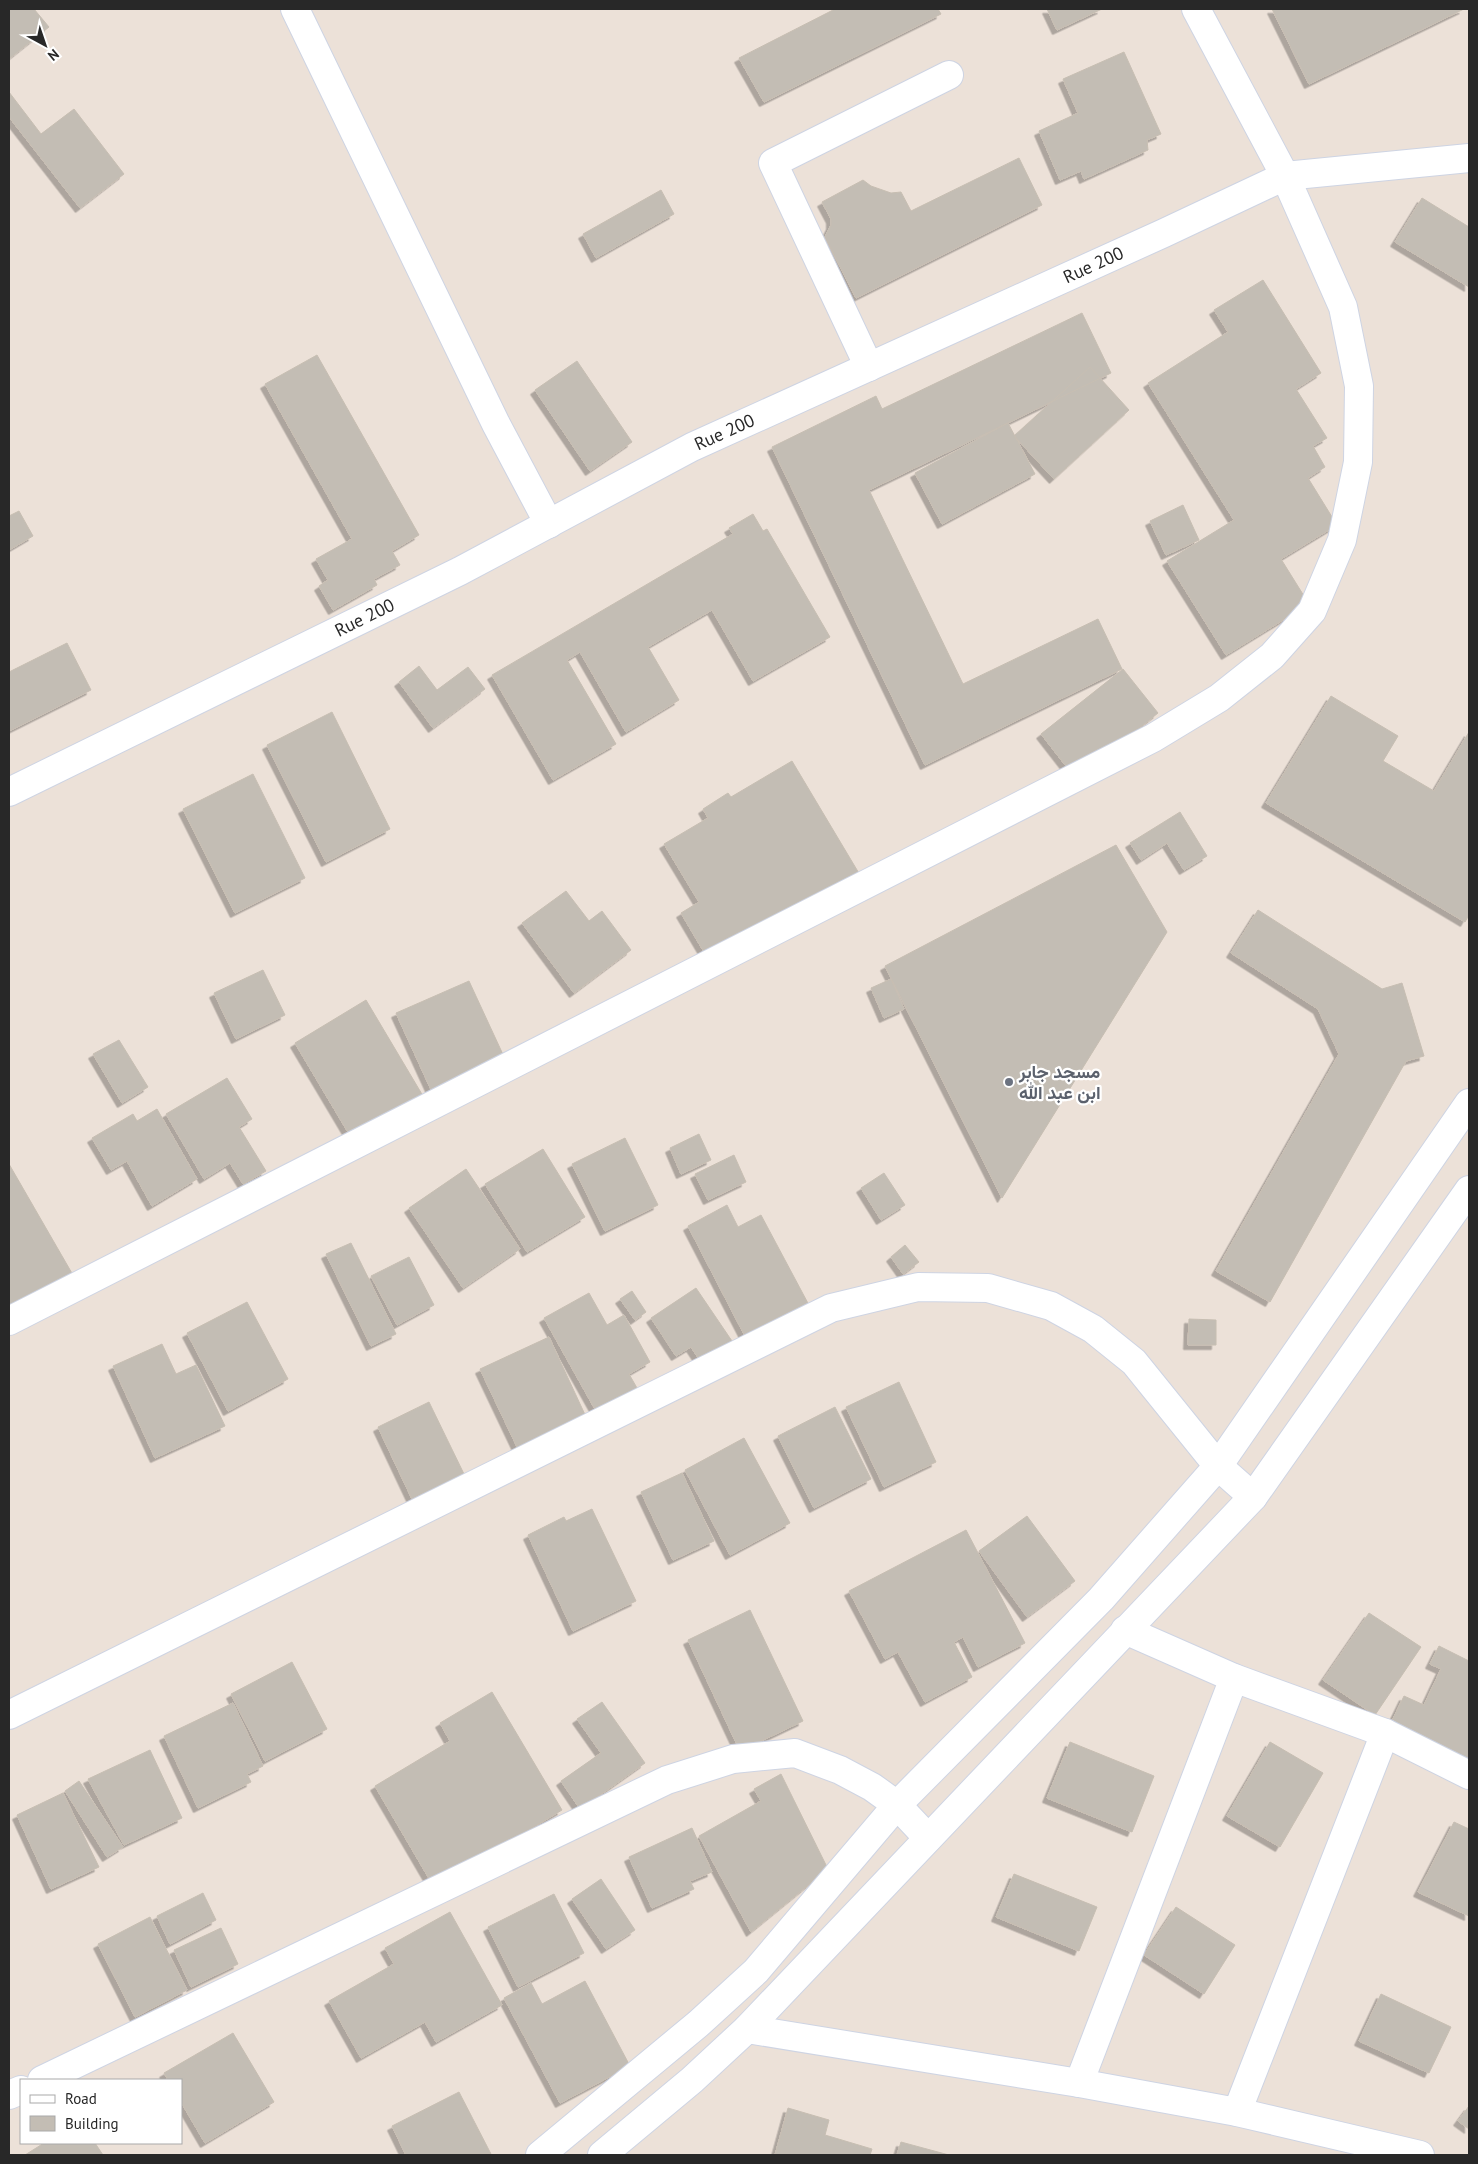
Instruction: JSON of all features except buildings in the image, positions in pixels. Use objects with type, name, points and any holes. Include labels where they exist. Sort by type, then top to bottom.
[{"type":"street","points":[[295,9],[491,416],[549,524]]},
{"type":"street","points":[[9,1321],[1153,738],[1219,698],[1272,656],[1312,611],[1342,540],[1358,462],[1359,386],[1342,307],[1286,176],[1196,9]]},
{"type":"street","points":[[869,367],[773,163],[949,75]]},
{"type":"street","name":"Rue 200","points":[[9,792],[460,571],[692,447],[1164,234],[1286,176],[1469,158]]},
{"type":"street","points":[[540,2155],[698,2024],[756,1971],[898,1805],[1101,1599],[1218,1466],[1469,1102]]},
{"type":"street","points":[[602,2155],[692,2080],[747,2029],[1124,1630],[1253,1497],[1469,1190]]},
{"type":"street","points":[[9,1715],[831,1308],[918,1287],[988,1288],[1051,1306],[1094,1329],[1134,1362],[1218,1466],[1253,1497]]},
{"type":"street","points":[[1124,1630],[1234,1678],[1385,1733],[1469,1775]]},
{"type":"street","points":[[1079,2083],[1234,1678]]},
{"type":"street","points":[[1237,2112],[1385,1733]]},
{"type":"street","points":[[44,2079],[667,1780],[733,1759],[795,1753],[840,1770],[872,1787],[898,1805],[928,1838]]},
{"type":"street","points":[[747,2029],[1079,2083],[1237,2112],[1420,2155]]},
{"type":"place","name":"مسجد جابر ابن عبد الله","points":[[1009,1082]]}]
